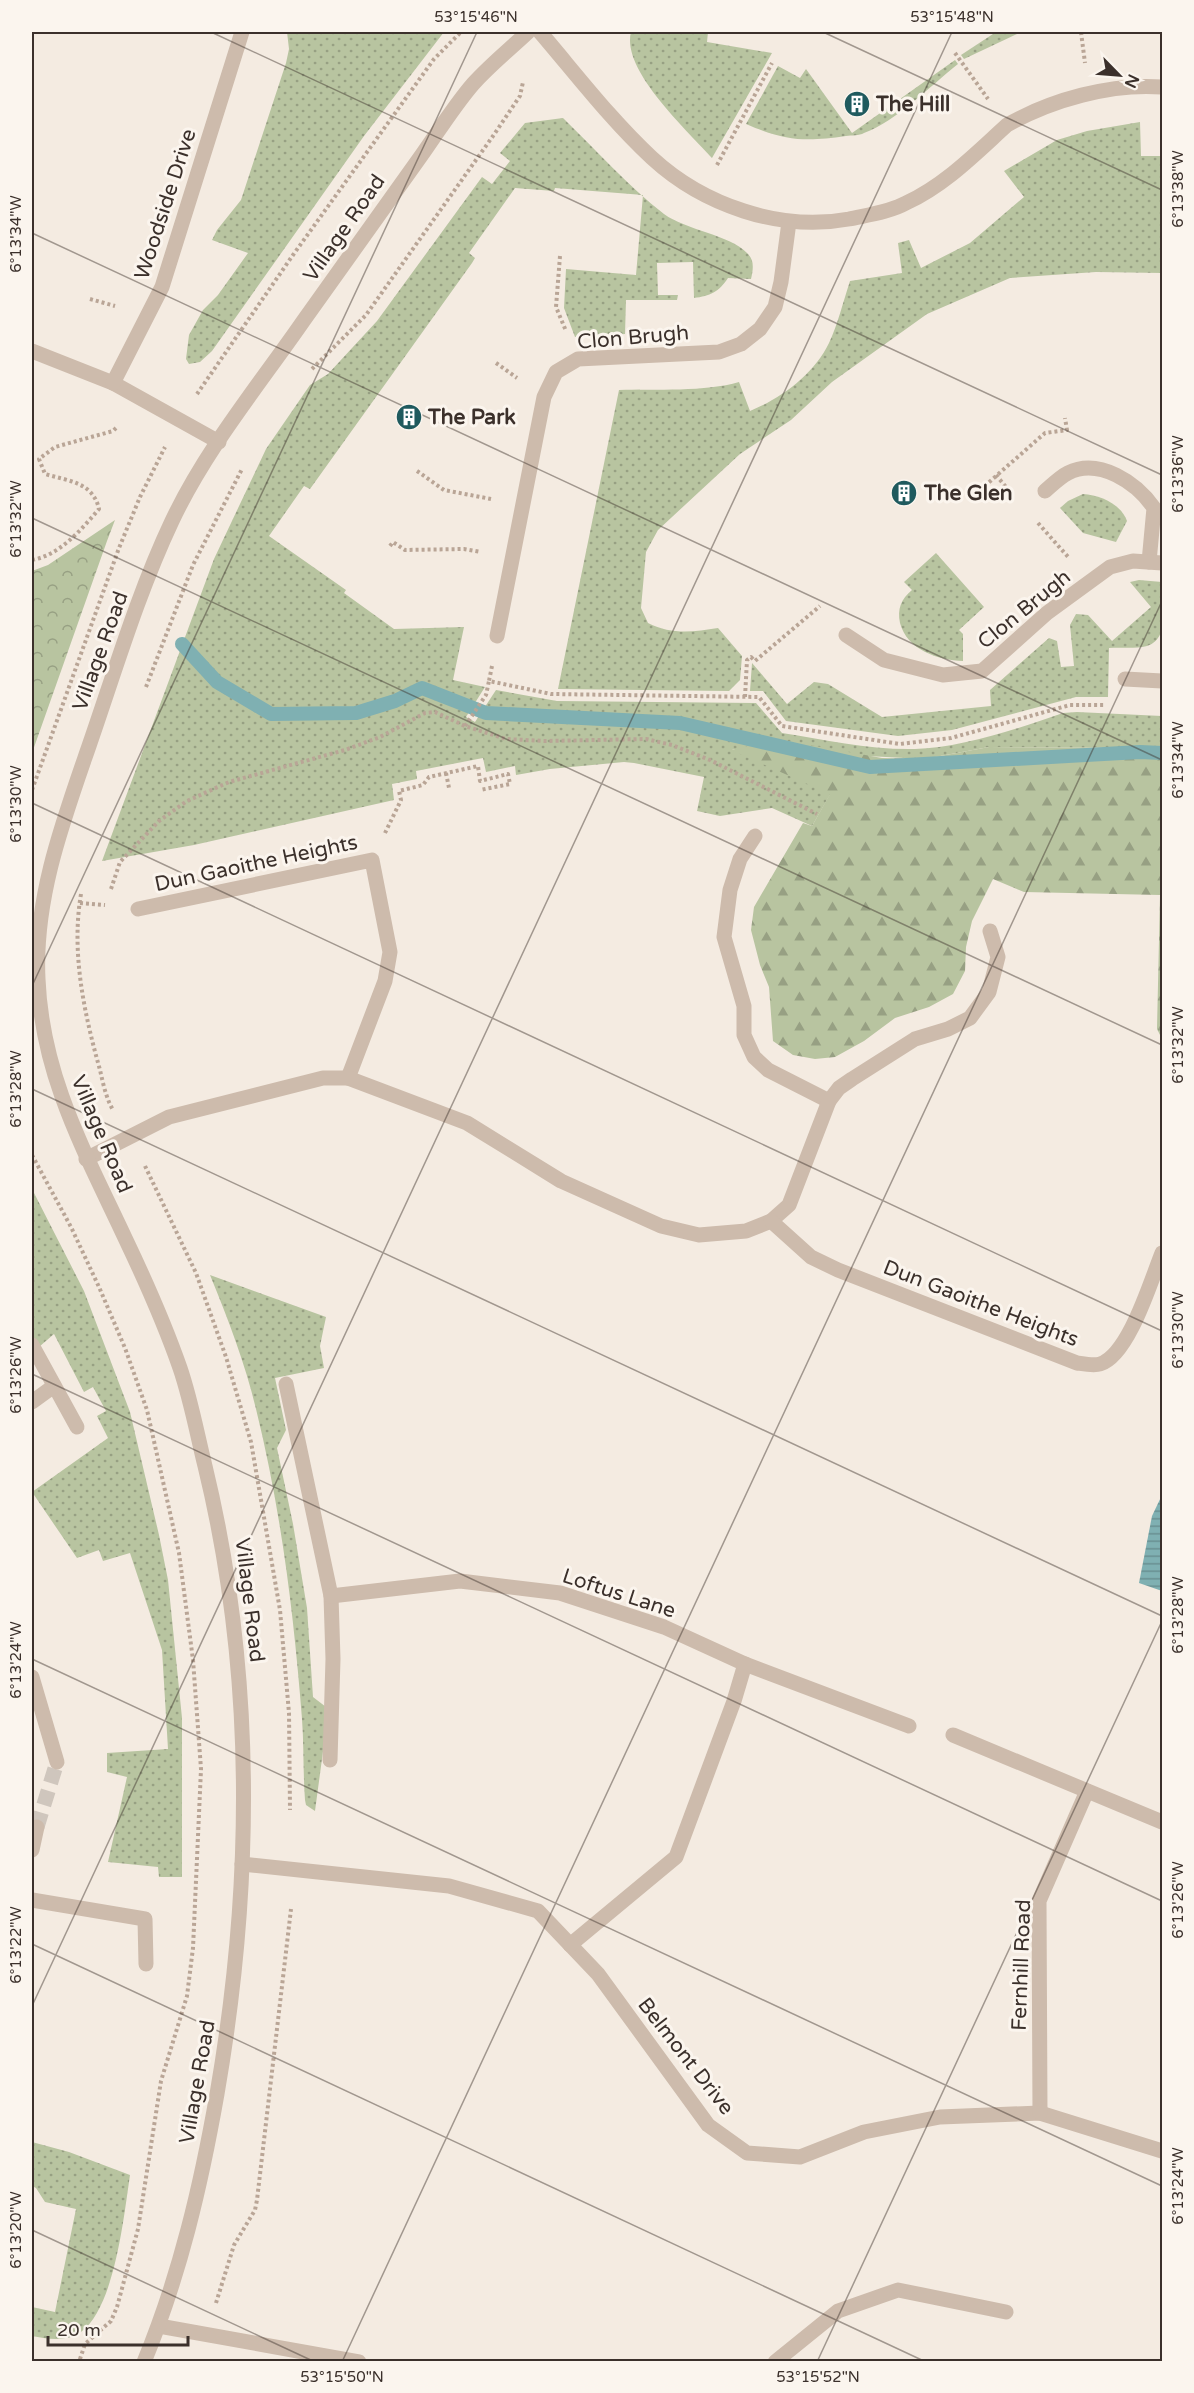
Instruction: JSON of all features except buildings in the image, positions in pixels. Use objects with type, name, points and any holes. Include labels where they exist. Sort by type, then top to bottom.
[{"type":"street","name":"Woodside Drive","points":[[113,383],[162,287],[242,32]]},
{"type":"street","name":"Village Road","points":[[144,2361],[159,2326],[187,2238],[210,2132],[234,1987],[244,1795],[238,1674],[231,1605],[218,1520],[183,1377],[162,1317],[69,1120],[48,1058],[38,982],[38,941],[45,888],[66,812],[134,617],[173,519],[219,442],[473,84],[528,32]]},
{"type":"street","points":[[540,32],[623,128],[652,158],[684,183],[720,202],[754,214],[789,222],[826,223],[864,216],[905,204],[943,182],[1007,126],[1060,102],[1110,89],[1162,87]]},
{"type":"street","name":"Clon Brugh","points":[[498,636],[521,506],[544,397],[556,372],[578,359],[719,352],[741,344],[760,329],[775,306],[781,282],[789,222]]},
{"type":"street","points":[[32,351],[113,383],[219,442]]},
{"type":"street","points":[[1045,491],[1067,473],[1079,469],[1109,472],[1136,487],[1154,508],[1156,562]]},
{"type":"street","name":"Clon Brugh","points":[[846,635],[884,660],[943,675],[982,670],[1047,613],[1110,567],[1133,561],[1156,562]]},
{"type":"street","points":[[1125,679],[1162,681]]},
{"type":"street","points":[[755,836],[740,859],[730,890],[724,937],[744,1006],[744,1035],[754,1058],[768,1070],[829,1101]]},
{"type":"street","name":"Dun Gaoithe Heights","points":[[138,909],[372,860],[390,952],[385,981],[348,1078]]},
{"type":"street","points":[[86,1160],[169,1117],[323,1078],[348,1078],[467,1124],[561,1182],[661,1226],[699,1235],[746,1231],[771,1221],[789,1205],[829,1101],[845,1084],[915,1039],[948,1029],[970,1018],[989,992],[998,957],[990,931]]},
{"type":"street","name":"Dun Gaoithe Heights","points":[[771,1221],[812,1257],[838,1270],[1077,1363],[1099,1365],[1117,1354],[1129,1334],[1162,1253]]},
{"type":"street","points":[[32,1345],[77,1427]]},
{"type":"street","points":[[286,1384],[332,1596],[330,1760]]},
{"type":"street","points":[[32,1402],[54,1386]]},
{"type":"street","name":"Loftus Lane","points":[[332,1596],[460,1581],[560,1593],[663,1627],[745,1664],[909,1726]]},
{"type":"street","points":[[570,1945],[676,1857],[734,1701],[745,1664]]},
{"type":"street","points":[[32,1677],[57,1762]]},
{"type":"street","points":[[953,1735],[1162,1822]]},
{"type":"street","name":"Fernhill Road","points":[[1040,2113],[1039,1901],[1087,1791]]},
{"type":"street","points":[[32,1850],[37,1827]]},
{"type":"street","name":"Belmont Drive","points":[[242,1864],[449,1886],[538,1911],[598,1974],[708,2125],[747,2153],[800,2157],[864,2132],[940,2117],[1040,2113],[1162,2151]]},
{"type":"street","points":[[32,1900],[145,1919],[146,1964]]},
{"type":"street","points":[[775,2361],[838,2311],[898,2290],[982,2305],[1006,2312]]},
{"type":"street","points":[[159,2326],[359,2361]]},
{"type":"path","points":[[955,53],[1007,126]]},
{"type":"path","points":[[702,192],[772,63]]},
{"type":"path","points":[[560,256],[556,307],[578,359]]},
{"type":"path","points":[[90,299],[125,309]]},
{"type":"path","points":[[971,498],[1045,433],[1067,430],[1065,418]]},
{"type":"path","points":[[32,560],[43,558],[76,535],[99,509],[97,498],[85,485],[45,474],[39,459],[54,447],[112,431],[118,426]]},
{"type":"path","points":[[417,471],[444,490],[521,506]]},
{"type":"path","points":[[996,475],[1012,493]]},
{"type":"path","points":[[1035,520],[1090,582]]},
{"type":"path","points":[[390,546],[393,542],[405,550],[464,549],[512,557]]},
{"type":"path","points":[[745,697],[747,660],[751,657],[755,660],[820,606]]},
{"type":"path","points":[[465,726],[486,695],[498,636]]},
{"type":"path","points":[[489,681],[551,694],[759,697],[783,726],[900,744],[951,738],[1070,705],[1118,705],[1119,679],[1125,679]]},
{"type":"path","points":[[111,894],[120,862],[159,821],[187,801],[229,782],[345,750],[380,737],[424,713],[435,712],[465,726],[506,739],[545,741],[646,739],[672,745],[720,765],[817,814]]},
{"type":"path","points":[[372,860],[401,800],[399,791],[423,785],[429,777],[478,766],[480,781],[508,774],[510,783],[480,790]]},
{"type":"path","points":[[446,773],[449,788]]},
{"type":"path","points":[[80,903],[109,905]]},
{"type":"path","points":[[32,1155],[71,1227],[99,1287],[125,1348],[147,1410],[178,1553],[193,1660],[201,1769],[193,1948],[188,1996],[161,2081],[138,2229],[117,2307],[111,2321],[85,2344],[79,2361]]},
{"type":"path","points":[[205,2334],[234,2245],[255,2210],[291,1909]]},
{"type":"green space","points":[[287,32],[444,32],[364,136],[212,351],[200,362],[189,364],[186,359],[189,335],[203,310],[218,295],[248,253],[212,240],[217,230],[241,200],[286,63],[289,49]]},
{"type":"green space","points":[[631,32],[708,32],[707,42],[772,53],[712,158],[658,99],[646,81],[636,64],[631,47]]},
{"type":"green space","points":[[996,32],[1021,32],[964,59],[961,55]]},
{"type":"green space","points":[[955,60],[958,64],[913,102],[889,120],[862,134],[795,139],[772,134],[746,124],[778,66],[800,78],[806,69],[852,133]]},
{"type":"green space","points":[[563,118],[641,195],[555,188],[554,191],[515,188],[469,253],[475,258],[472,263],[310,489],[304,486],[269,536],[346,590],[344,593],[394,629],[464,627],[453,680],[485,687],[466,717],[475,722],[496,690],[557,701],[756,703],[782,733],[848,744],[898,749],[933,748],[970,741],[1063,713],[1162,716],[1162,748],[989,747],[924,759],[732,749],[831,793],[812,826],[772,808],[720,816],[697,811],[704,777],[624,762],[550,769],[516,775],[515,766],[486,772],[483,758],[416,771],[417,779],[392,784],[394,800],[194,845],[102,861],[214,559],[266,449],[310,385],[328,374],[377,321],[482,177],[492,184],[510,161],[500,153],[525,123]]},
{"type":"green space","points":[[1140,122],[1141,156],[1162,156],[1162,273],[1096,272],[1010,278],[927,314],[832,382],[791,420],[740,454],[658,530],[646,552],[641,608],[648,623],[674,631],[718,628],[742,656],[740,680],[729,691],[558,689],[619,390],[696,389],[739,382],[750,411],[762,406],[796,384],[823,354],[835,328],[850,281],[902,273],[898,243],[909,240],[921,268],[970,243],[1024,197],[1004,171],[1057,140],[1087,131]]},
{"type":"green space","points":[[643,196],[673,220],[719,237],[747,253],[752,262],[751,279],[728,278],[714,293],[694,298],[693,262],[657,263],[658,295],[678,295],[677,300],[626,300],[625,334],[575,337],[564,308],[566,269],[636,275]]},
{"type":"green space","points":[[1083,494],[1096,496],[1115,505],[1124,515],[1127,521],[1116,542],[1083,533],[1060,508],[1068,501]]},
{"type":"green space","points":[[115,520],[32,753],[32,571],[48,565]]},
{"type":"green space","points":[[936,553],[984,607],[959,630],[963,634],[963,661],[934,656],[916,647],[909,640],[900,623],[901,605],[912,590],[904,582]]},
{"type":"green space","points":[[1139,580],[1162,582],[1163,628],[1155,642],[1147,646],[1109,648],[1108,697],[1076,697],[952,730],[898,736],[786,721],[763,691],[750,691],[752,663],[787,704],[814,682],[828,684],[882,717],[991,706],[990,690],[1049,638],[1057,641],[1061,667],[1074,666],[1070,625],[1076,614],[1088,615],[1112,641],[1151,607],[1130,582]]},
{"type":"green space","points":[[776,739],[882,758],[924,759],[989,747],[1162,748],[1162,1039],[1157,1029],[1160,895],[1024,892],[993,879],[972,921],[966,947],[965,971],[953,994],[929,1007],[895,1018],[864,1041],[835,1057],[815,1059],[793,1055],[773,1041],[769,987],[760,965],[751,930],[754,907],[803,823],[812,826],[830,794],[731,750]]},
{"type":"green space","points":[[32,1189],[84,1291],[130,1412],[159,1535],[168,1580],[182,1718],[182,1877],[159,1877],[158,1867],[108,1862],[127,1777],[107,1772],[107,1753],[168,1749],[162,1650],[130,1553],[103,1561],[99,1550],[77,1558],[32,1492],[108,1438],[97,1416],[106,1411],[93,1387],[84,1392],[54,1334],[32,1353],[32,1280],[34,1279],[32,1273]]},
{"type":"green space","points":[[210,1275],[326,1317],[320,1346],[324,1368],[275,1378],[286,1430],[277,1448],[307,1608],[313,1697],[326,1707],[326,1729],[315,1811],[306,1805],[305,1800],[302,1719],[295,1641],[273,1485],[247,1375]]},
{"type":"green space","points":[[32,2142],[69,2152],[130,2175],[121,2236],[110,2282],[93,2320],[81,2332],[70,2337],[50,2339],[32,2336],[32,2307],[55,2312],[76,2209],[45,2202],[36,2188],[32,2186]]},
{"type":"water","points":[[1162,1495],[1162,1591],[1139,1583],[1152,1516]]},
{"type":"waterway","points":[[182,644],[217,682],[271,714],[356,713],[395,701],[422,688],[486,713],[680,723],[870,767],[1140,752],[1162,753]]},
{"type":"tunnel","points":[[37,1827],[57,1762]]},
{"type":"place","name":"The Hill","points":[[857,104]]},
{"type":"place","name":"The Park","points":[[409,417]]},
{"type":"place","name":"The Glen","points":[[904,493]]}]
